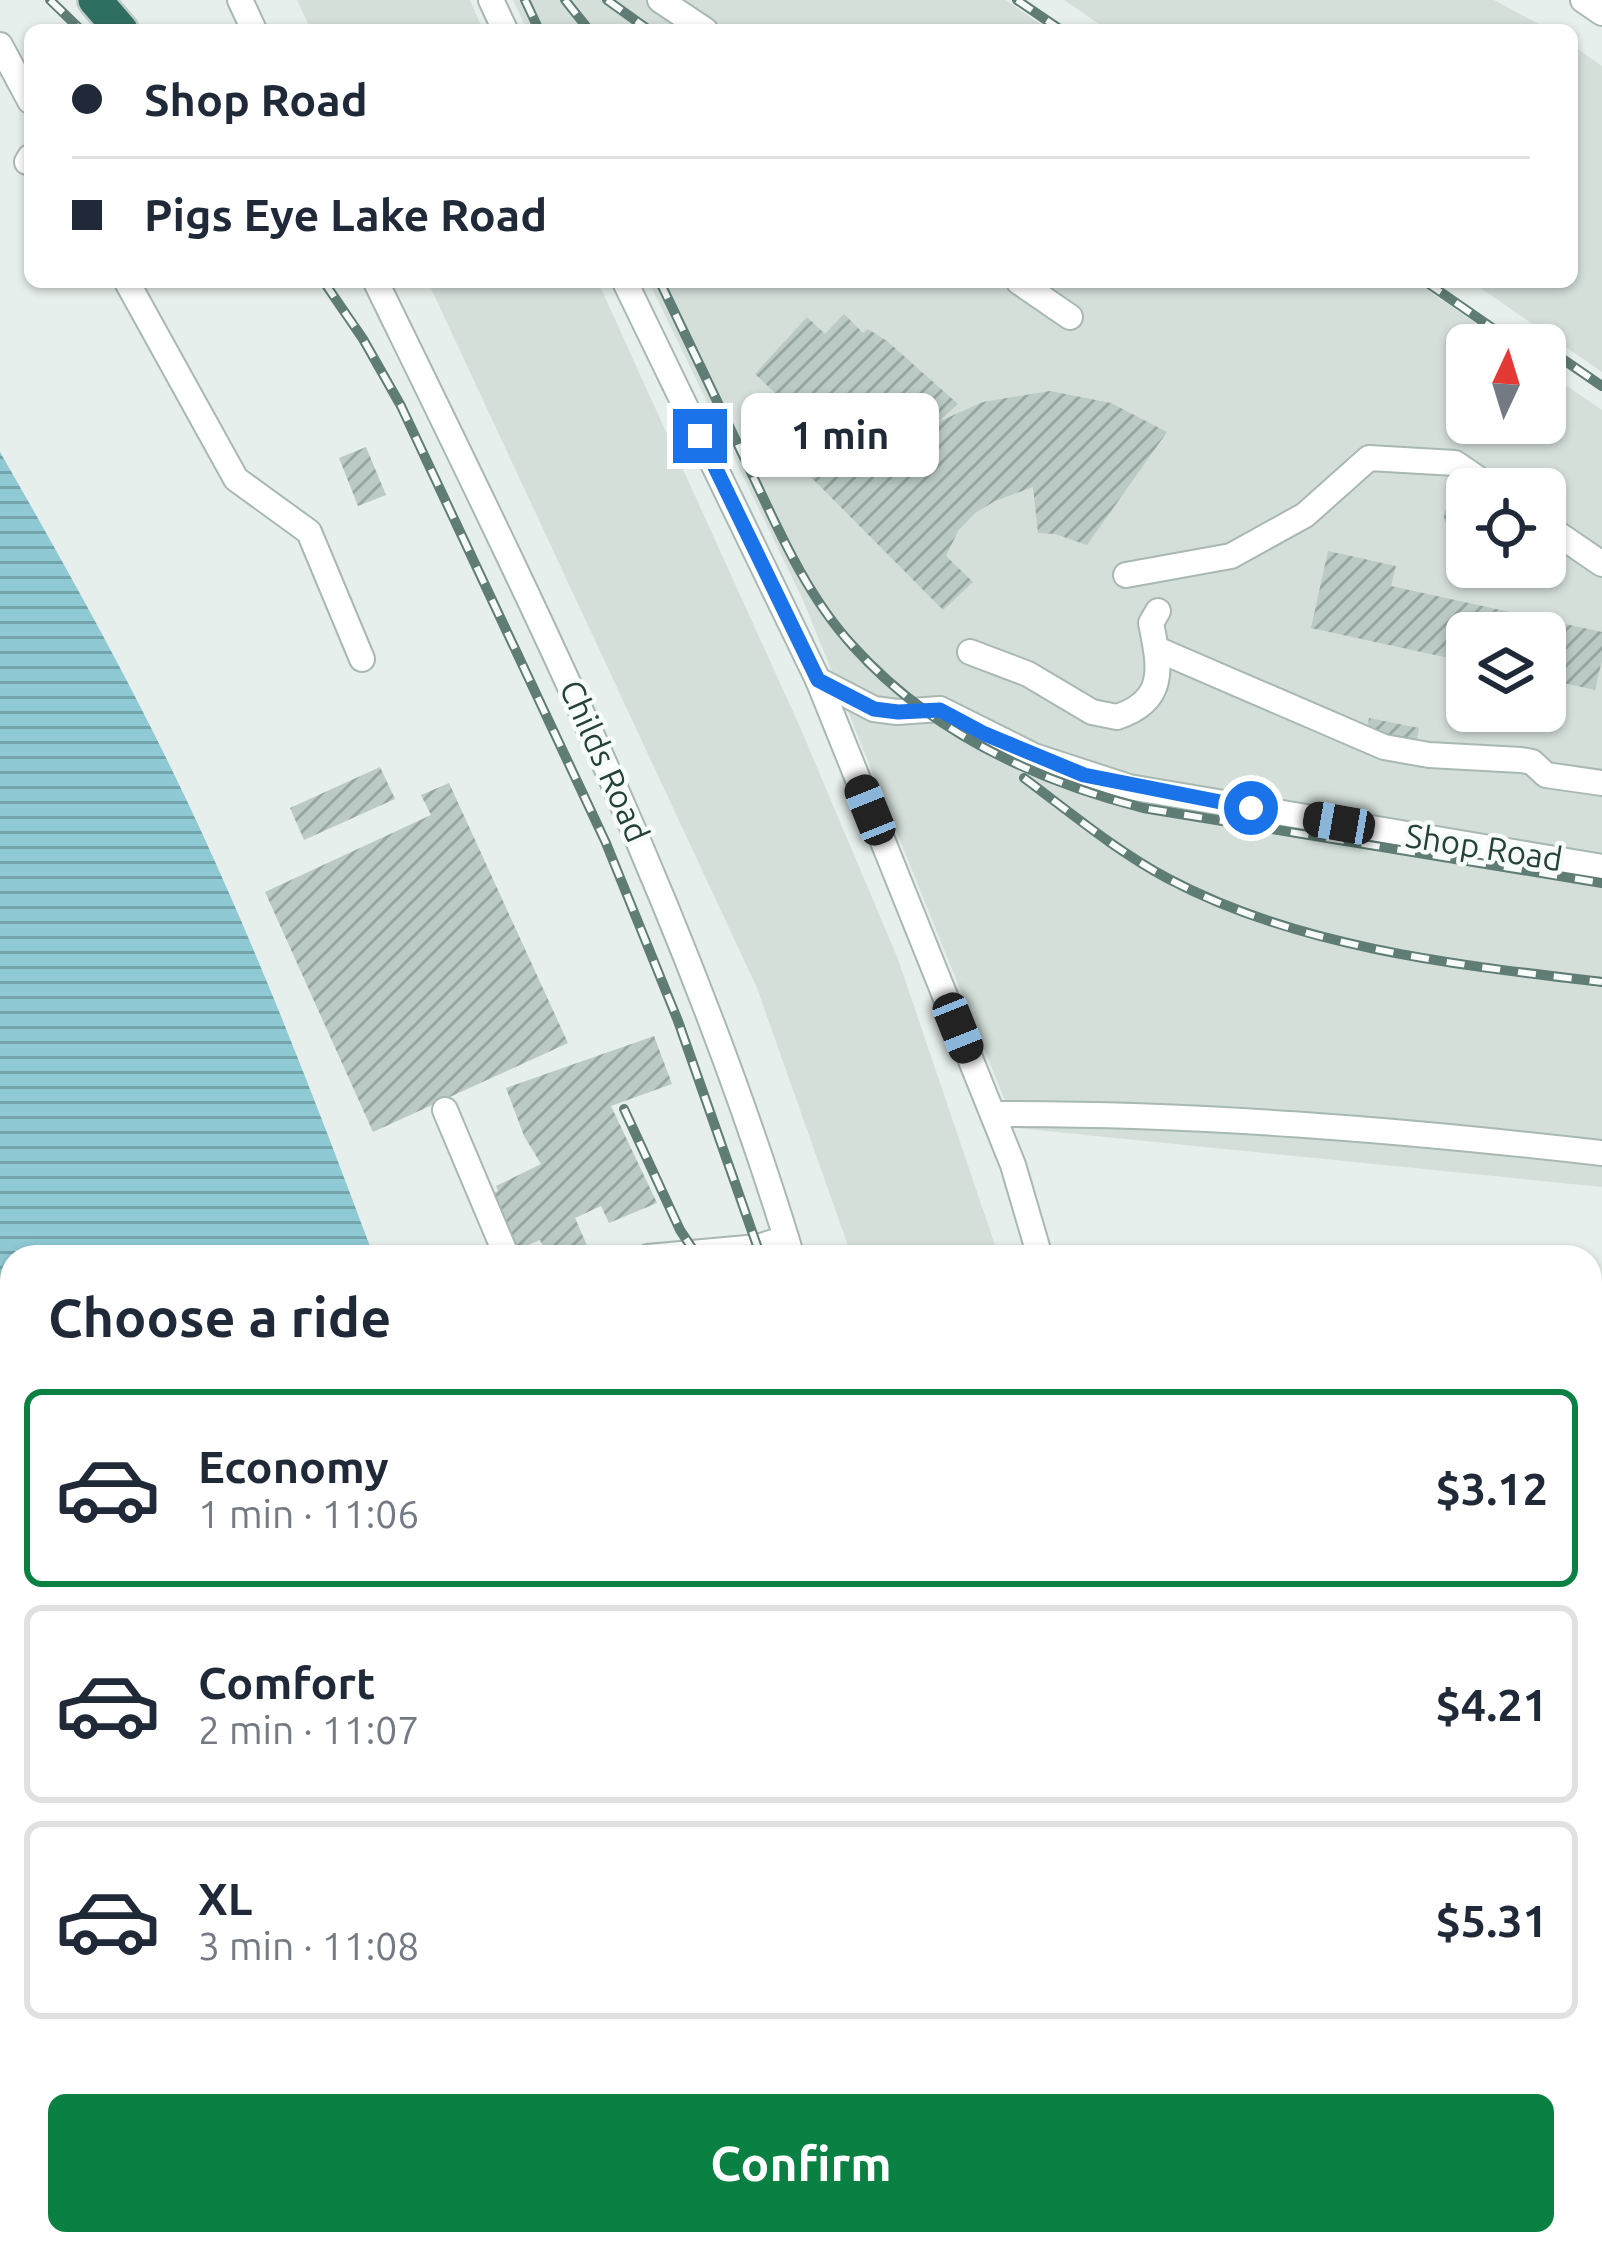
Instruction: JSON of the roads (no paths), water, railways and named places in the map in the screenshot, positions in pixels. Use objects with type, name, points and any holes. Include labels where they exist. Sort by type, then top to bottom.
[{"type":"highway","points":[[95,0],[116,24]]},
{"type":"street","points":[[660,0],[695,24]]},
{"type":"street","points":[[1583,0],[1602,13]]},
{"type":"street","points":[[0,45],[24,90]]},
{"type":"street","points":[[131,288],[236,479],[309,532],[362,659]]},
{"type":"street","name":"Childs Road","points":[[379,288],[551,641],[638,836],[710,1016],[788,1245]]},
{"type":"street","points":[[628,288],[818,680],[1013,1165],[1036,1245]]},
{"type":"street","points":[[1028,288],[1070,317]]},
{"type":"street","points":[[1126,575],[1231,556],[1305,515],[1369,458],[1455,463],[1462,468]]},
{"type":"street","points":[[1566,539],[1602,564]]},
{"type":"street","points":[[970,652],[1028,674],[1092,712],[1118,717],[1146,701],[1154,690],[1159,650],[1151,623],[1157,611]]},
{"type":"street","points":[[1159,650],[1384,747],[1521,760],[1532,762],[1546,775],[1602,783]]},
{"type":"street","name":"Shop Road","points":[[818,680],[874,709],[940,710],[1034,756],[1129,787],[1602,867]]},
{"type":"street","points":[[445,1111],[502,1245]]},
{"type":"street","points":[[993,1114],[1090,1113],[1374,1128],[1602,1153]]},
{"type":"water","points":[[0,452],[120,667],[212,855],[285,1026],[369,1245],[0,1245]]},
{"type":"railway","points":[[50,0],[75,24]]},
{"type":"railway","points":[[525,0],[536,24]]},
{"type":"railway","points":[[565,0],[584,24]]},
{"type":"railway","points":[[607,0],[641,24]]},
{"type":"railway","points":[[1017,0],[1052,24]]},
{"type":"railway","points":[[328,288],[401,406],[606,843],[678,1021],[757,1245]]},
{"type":"railway","points":[[663,288],[783,540],[821,606],[882,676],[949,727],[1023,767],[1143,808],[1602,883]]},
{"type":"railway","points":[[1435,288],[1487,324]]},
{"type":"railway","points":[[1566,361],[1602,386]]},
{"type":"railway","points":[[1024,778],[1148,867],[1217,902],[1270,921],[1379,950],[1602,982]]},
{"type":"railway","points":[[624,1109],[690,1245]]}]
